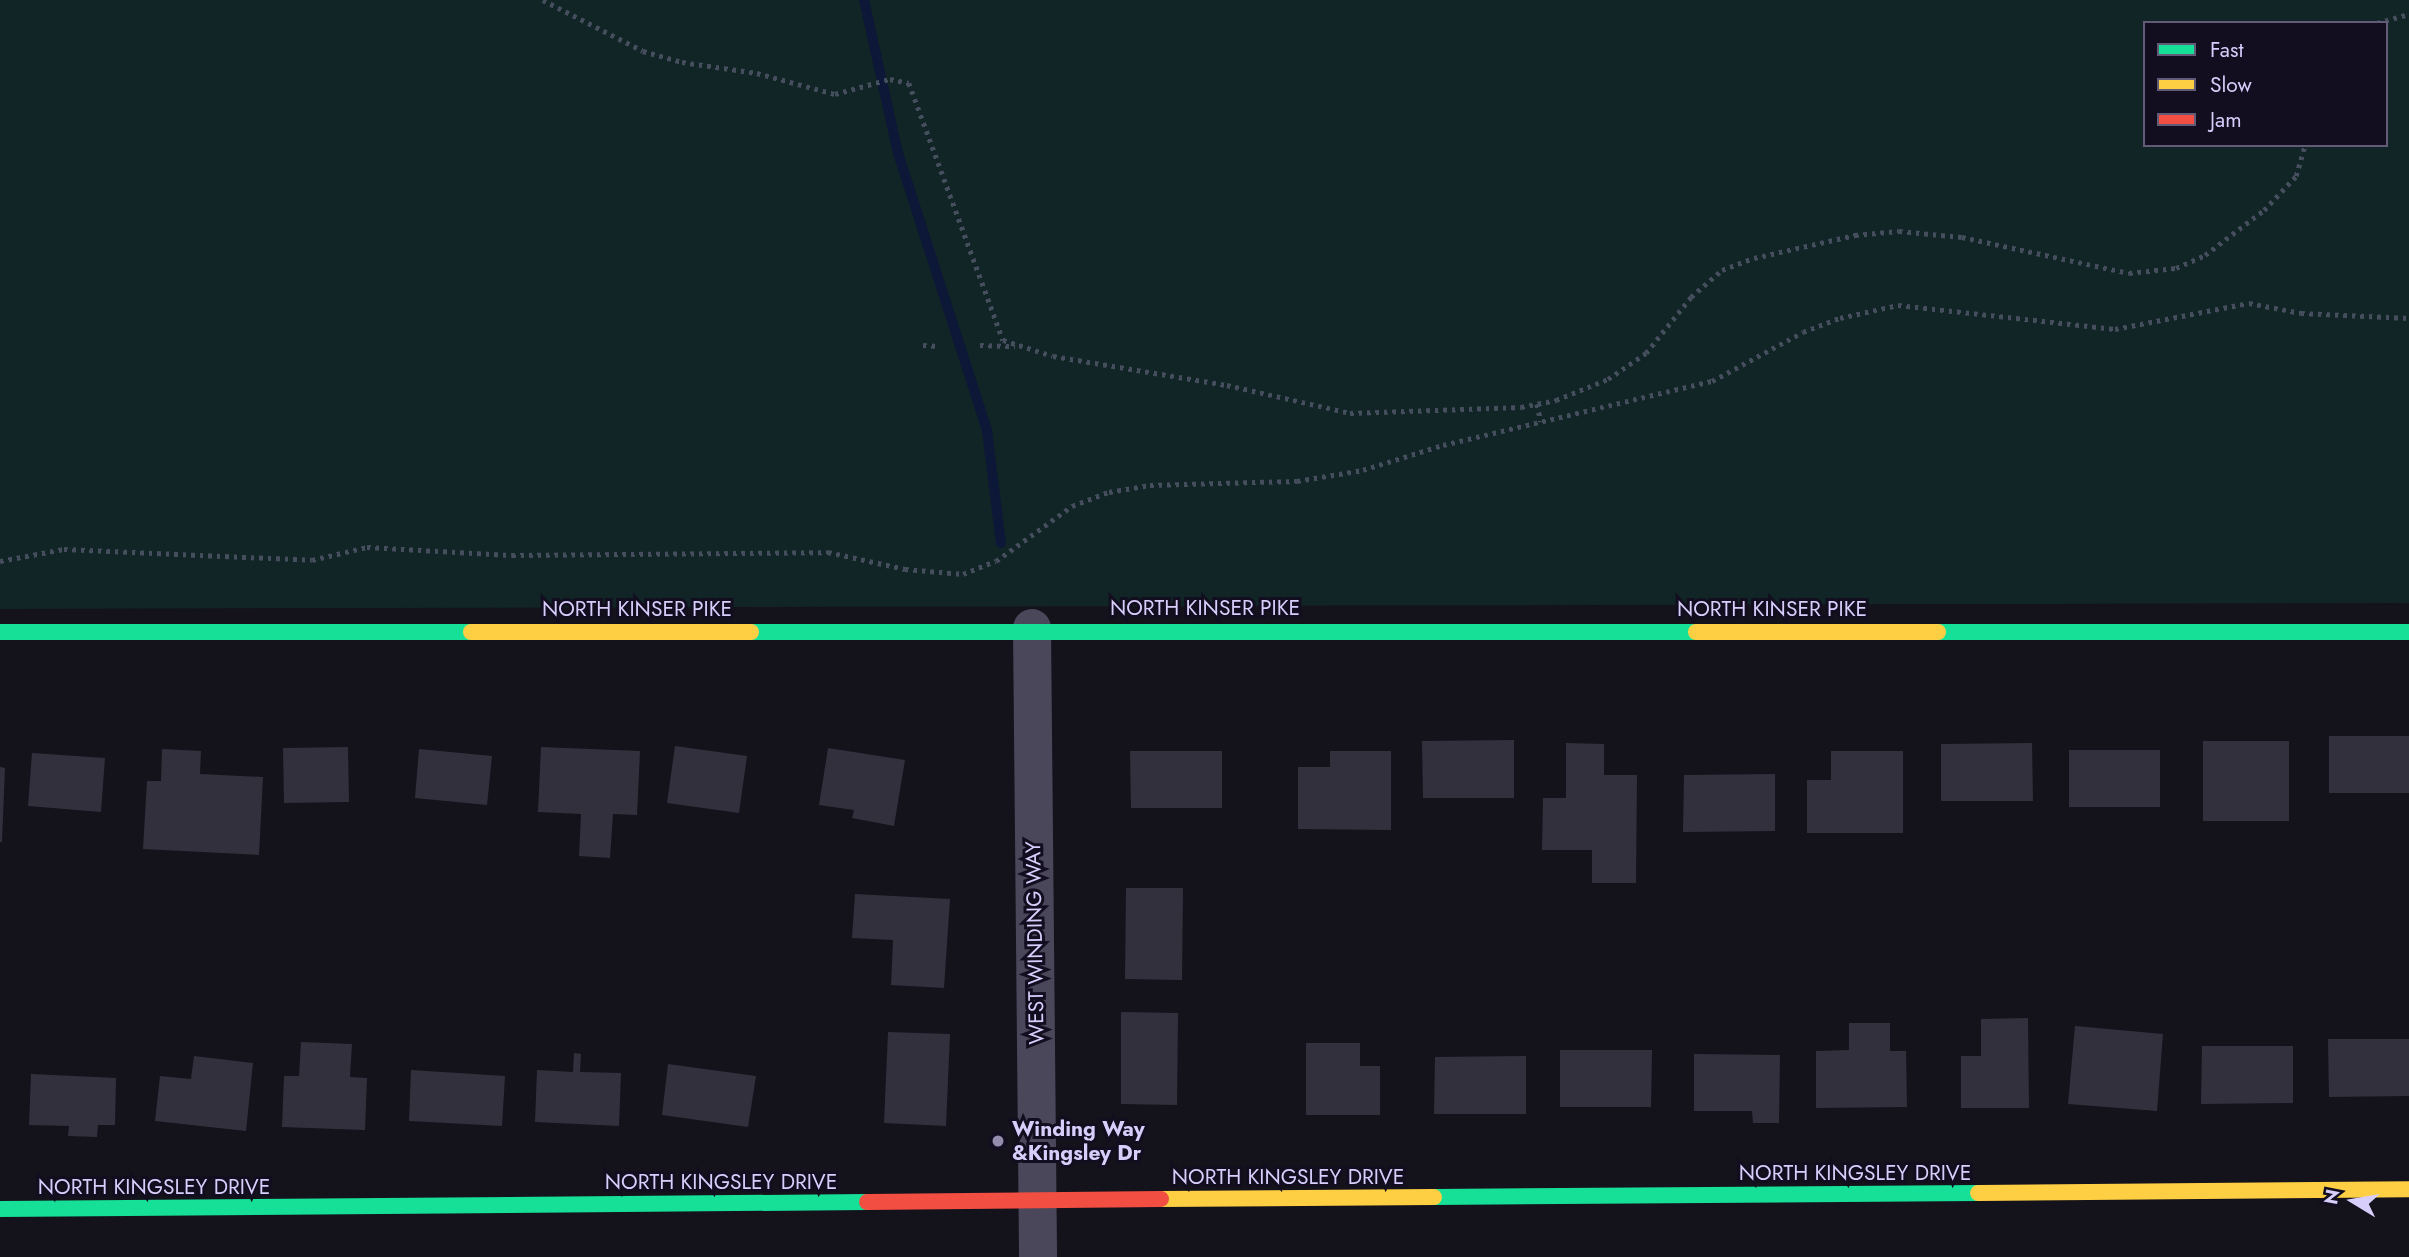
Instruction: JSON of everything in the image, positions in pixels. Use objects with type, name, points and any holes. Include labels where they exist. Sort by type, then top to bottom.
[{"type":"street","name":"NORTH KINSER PIKE","points":[[0,632],[1032,628],[2409,632]]},
{"type":"street","name":"WEST WINDING WAY","points":[[1032,628],[1038,1257]]},
{"type":"street","name":"NORTH KINGSLEY DRIVE","points":[[0,1209],[2409,1189]]},
{"type":"path","points":[[543,0],[643,51],[682,62],[757,73],[835,94],[890,79],[909,83],[988,306],[1003,340],[1015,346]]},
{"type":"path","points":[[2383,21],[2409,14]]},
{"type":"path","points":[[980,345],[1015,346],[1227,385],[1350,414],[1537,404],[1608,379],[1646,353],[1691,297],[1723,270],[1754,258],[1855,234],[1899,231],[1962,237],[2130,273],[2176,268],[2206,255],[2264,210],[2296,176],[2304,147]]},
{"type":"path","points":[[0,561],[64,550],[312,559],[367,548],[512,555],[828,552],[948,575],[984,568],[1072,506],[1109,492],[1150,485],[1331,476],[1712,381],[1802,332],[1840,318],[1898,305],[2116,329],[2249,303],[2301,313],[2409,318]]},
{"type":"path","points":[[922,345],[938,346]]},
{"type":"path","points":[[1537,404],[1541,422]]},
{"type":"green space","points":[[0,0],[2409,0],[2409,603],[0,609]]},
{"type":"building","points":[[2329,736],[2409,736],[2409,793],[2329,793]]},
{"type":"building","points":[[1514,740],[1514,798],[1423,798],[1422,741]]},
{"type":"building","points":[[2203,741],[2289,741],[2289,821],[2203,821]]},
{"type":"building","points":[[1566,743],[1604,744],[1604,775],[1637,775],[1636,883],[1592,883],[1592,850],[1542,850],[1543,798],[1566,798]]},
{"type":"building","points":[[2032,743],[2033,801],[1941,801],[1941,744]]},
{"type":"building","points":[[675,746],[747,756],[739,813],[667,803]]},
{"type":"building","points":[[348,747],[349,802],[284,803],[283,748]]},
{"type":"building","points":[[541,747],[640,751],[637,815],[613,814],[610,858],[579,856],[581,814],[538,812]]},
{"type":"building","points":[[828,748],[905,760],[894,826],[852,818],[854,810],[819,805]]},
{"type":"building","points":[[162,749],[201,751],[200,774],[263,777],[259,855],[143,849],[147,781],[161,781]]},
{"type":"building","points":[[419,749],[492,756],[487,805],[415,798]]},
{"type":"building","points":[[2069,750],[2160,750],[2160,807],[2069,807]]},
{"type":"building","points":[[1130,751],[1222,751],[1222,808],[1131,808]]},
{"type":"building","points":[[1330,751],[1391,751],[1391,830],[1298,829],[1298,767],[1330,767]]},
{"type":"building","points":[[1831,751],[1903,751],[1903,833],[1807,833],[1807,780],[1831,780]]},
{"type":"building","points":[[32,753],[105,758],[101,812],[28,806]]},
{"type":"building","points":[[0,767],[5,768],[2,842],[0,842]]},
{"type":"building","points":[[1775,774],[1775,831],[1683,832],[1684,775]]},
{"type":"building","points":[[1126,888],[1183,888],[1182,980],[1125,979]]},
{"type":"building","points":[[855,894],[950,899],[944,988],[891,985],[893,940],[852,938]]},
{"type":"building","points":[[1121,1012],[1178,1013],[1177,1105],[1121,1104]]},
{"type":"building","points":[[2028,1018],[2029,1108],[1961,1108],[1961,1056],[1981,1056],[1981,1019]]},
{"type":"building","points":[[1849,1023],[1890,1023],[1890,1051],[1906,1051],[1907,1107],[1816,1108],[1816,1051],[1849,1050]]},
{"type":"building","points":[[2075,1026],[2163,1034],[2157,1111],[2068,1104]]},
{"type":"building","points":[[888,1032],[950,1034],[946,1126],[884,1123]]},
{"type":"building","points":[[2328,1039],[2409,1039],[2409,1096],[2329,1097]]},
{"type":"building","points":[[301,1042],[352,1044],[350,1077],[367,1078],[365,1130],[282,1127],[284,1076],[299,1076]]},
{"type":"building","points":[[1306,1043],[1360,1043],[1360,1066],[1380,1066],[1380,1115],[1306,1115]]},
{"type":"building","points":[[2202,1046],[2293,1046],[2293,1103],[2201,1104]]},
{"type":"building","points":[[1560,1050],[1652,1050],[1651,1107],[1560,1107]]},
{"type":"building","points":[[574,1053],[581,1054],[580,1072],[621,1073],[619,1126],[535,1122],[537,1070],[573,1072]]},
{"type":"building","points":[[1694,1054],[1780,1055],[1779,1123],[1753,1123],[1752,1111],[1694,1111]]},
{"type":"building","points":[[194,1056],[253,1063],[246,1131],[155,1121],[160,1076],[191,1079]]},
{"type":"building","points":[[1526,1056],[1526,1114],[1434,1114],[1435,1057]]},
{"type":"building","points":[[668,1064],[756,1076],[748,1127],[662,1115]]},
{"type":"building","points":[[411,1070],[505,1076],[502,1126],[409,1121]]},
{"type":"building","points":[[31,1074],[116,1078],[115,1125],[98,1125],[97,1137],[68,1136],[69,1126],[29,1125]]},
{"type":"waterway","points":[[864,0],[898,153],[987,431],[1001,543]]},
{"type":"traffic: fast","points":[[0,632],[471,632]]},
{"type":"traffic: fast","points":[[751,632],[1696,632]]},
{"type":"traffic: fast","points":[[1938,632],[2409,632]]},
{"type":"traffic: fast","points":[[1434,1197],[1978,1193]]},
{"type":"traffic: fast","points":[[0,1209],[867,1202]]},
{"type":"traffic: slow","points":[[471,632],[751,632]]},
{"type":"traffic: slow","points":[[1696,632],[1938,632]]},
{"type":"traffic: slow","points":[[1978,1193],[2409,1189]]},
{"type":"traffic: slow","points":[[1161,1199],[1434,1197]]},
{"type":"traffic: jam","points":[[867,1202],[1161,1199]]},
{"type":"place","name":"Winding Way &Kingsley Dr","points":[[998,1141]]}]
